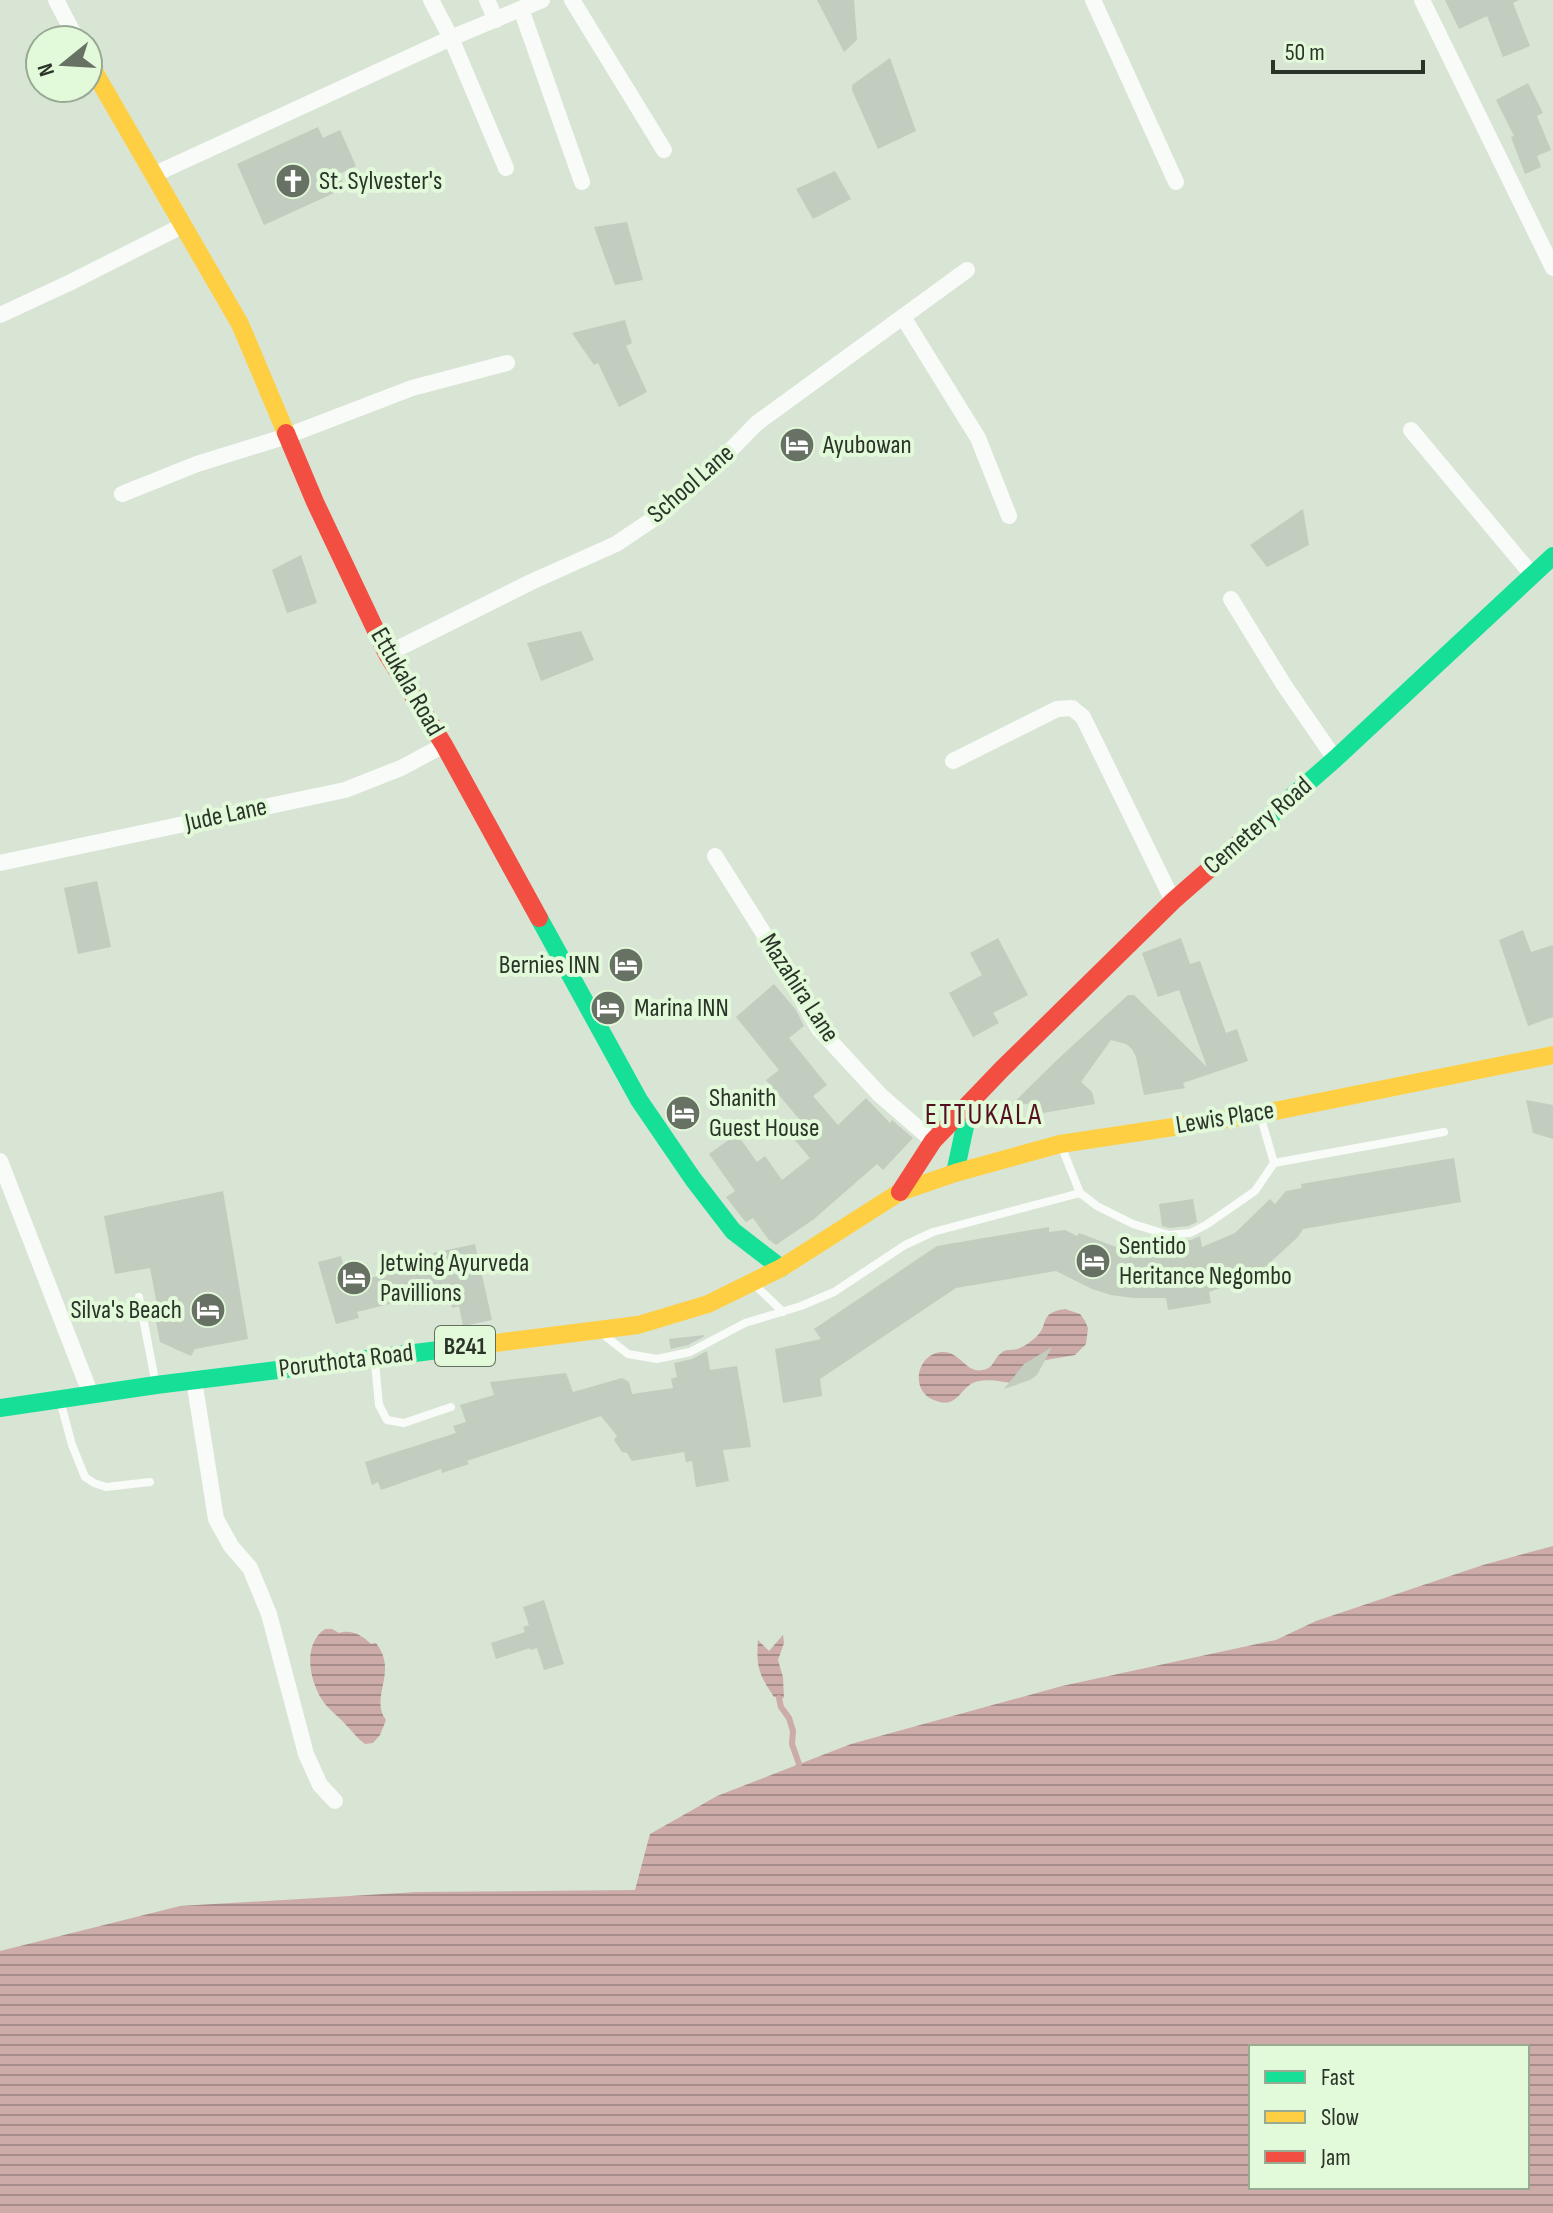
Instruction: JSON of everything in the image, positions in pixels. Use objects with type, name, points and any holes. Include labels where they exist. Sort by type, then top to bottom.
[{"type":"street","points":[[56,0],[69,24]]},
{"type":"street","points":[[431,0],[451,38],[506,168]]},
{"type":"street","points":[[487,0],[496,20]]},
{"type":"street","points":[[155,174],[451,38],[542,0]]},
{"type":"street","points":[[572,0],[664,150]]},
{"type":"street","points":[[1093,0],[1176,182]]},
{"type":"street","points":[[1422,0],[1553,268]]},
{"type":"street","points":[[521,9],[582,182]]},
{"type":"street","name":"Ettukala Road","points":[[104,88],[240,324],[315,502],[387,654],[444,745],[639,1100],[733,1231],[781,1268]]},
{"type":"street","points":[[0,315],[184,225]]},
{"type":"street","name":"School Lane","points":[[387,654],[531,582],[616,544],[662,513],[757,423],[967,270]]},
{"type":"street","points":[[903,317],[978,438],[1009,516]]},
{"type":"street","points":[[122,494],[197,464],[287,436],[412,388],[507,363]]},
{"type":"street","points":[[1411,430],[1533,576]]},
{"type":"street","name":"Cemetery Road","points":[[900,1192],[933,1141],[1173,901],[1335,759],[1553,556]]},
{"type":"street","points":[[1231,599],[1284,685],[1335,759]]},
{"type":"street","points":[[953,761],[1057,709],[1072,708],[1083,717],[1173,901]]},
{"type":"street","name":"Jude Lane","points":[[0,863],[345,790],[401,768],[444,745]]},
{"type":"street","name":"Mazahira Lane","points":[[715,856],[819,1029],[880,1095],[933,1141]]},
{"type":"street","name":"Lewis Place","points":[[900,1192],[1060,1144],[1260,1114],[1553,1055]]},
{"type":"street","points":[[955,1173],[970,1103]]},
{"type":"street","points":[[0,1161],[91,1395]]},
{"type":"street","name":"Poruthota Road","points":[[0,1408],[194,1380],[638,1325],[708,1304],[781,1268],[900,1192]]},
{"type":"street","points":[[194,1380],[216,1519],[231,1546],[250,1568],[269,1614],[306,1754],[320,1785],[335,1801]]},
{"type":"lane","points":[[1260,1114],[1274,1163]]},
{"type":"lane","points":[[1060,1144],[1080,1193],[1097,1206],[1133,1224],[1169,1235],[1190,1233],[1206,1225],[1255,1191],[1274,1163],[1444,1132]]},
{"type":"lane","points":[[597,1330],[628,1354],[657,1359],[690,1352],[745,1323],[834,1292],[905,1245],[933,1232],[1080,1193]]},
{"type":"lane","points":[[753,1282],[783,1312]]},
{"type":"lane","points":[[139,1297],[156,1385]]},
{"type":"lane","points":[[374,1358],[379,1405],[387,1420],[404,1423],[451,1407]]},
{"type":"lane","points":[[59,1400],[85,1477],[106,1487],[150,1482]]},
{"type":"shaded area","points":[[1065,1309],[1080,1314],[1088,1328],[1086,1344],[1075,1355],[1040,1361],[1012,1383],[975,1382],[948,1402],[934,1400],[921,1389],[921,1366],[933,1355],[948,1352],[972,1369],[987,1369],[1002,1352],[1019,1348],[1033,1340],[1041,1332],[1047,1316]]},
{"type":"shaded area","points":[[1553,1546],[1553,2213],[0,2213],[0,1951],[180,1906],[417,1892],[635,1890],[650,1834],[717,1796],[851,1744],[1062,1686],[1276,1640],[1316,1621],[1483,1565]]},
{"type":"shaded area","points":[[325,1629],[356,1634],[371,1644],[376,1643],[382,1654],[385,1674],[380,1702],[386,1720],[373,1743],[365,1744],[358,1738],[325,1704],[315,1686],[310,1654],[317,1636]]},
{"type":"shaded area","points":[[783,1635],[784,1643],[778,1660],[784,1698],[774,1697],[762,1676],[758,1657],[758,1640],[769,1651]]},
{"type":"building","points":[[817,0],[854,0],[857,40],[844,52]]},
{"type":"building","points":[[1445,0],[1519,0],[1513,3],[1530,46],[1503,57],[1487,16],[1459,29]]},
{"type":"building","points":[[890,58],[916,131],[878,149],[852,85]]},
{"type":"building","points":[[1528,83],[1543,113],[1537,116],[1551,150],[1537,156],[1541,167],[1525,174],[1511,137],[1514,136],[1496,100]]},
{"type":"building","name":"St. Sylvester's","points":[[318,127],[323,138],[340,130],[356,166],[339,174],[345,188],[264,225],[237,164]]},
{"type":"building","points":[[835,171],[851,199],[813,219],[796,189]]},
{"type":"building","points":[[627,222],[643,280],[615,285],[594,227]]},
{"type":"building","points":[[625,320],[632,343],[626,346],[647,392],[619,407],[598,363],[594,365],[572,333]]},
{"type":"building","points":[[1303,509],[1309,545],[1267,567],[1250,545]]},
{"type":"building","points":[[301,555],[317,603],[287,613],[272,570]]},
{"type":"building","points":[[581,631],[594,660],[541,681],[527,643]]},
{"type":"building","points":[[97,881],[111,947],[78,954],[64,888]]},
{"type":"building","points":[[1523,930],[1531,952],[1553,945],[1553,1017],[1528,1026],[1499,940]]},
{"type":"building","points":[[998,938],[1028,995],[993,1013],[999,1023],[973,1037],[949,993],[982,975],[970,953]]},
{"type":"building","points":[[1181,938],[1190,964],[1200,961],[1226,1033],[1237,1029],[1248,1061],[1183,1083],[1185,1088],[1144,1095],[1132,1049],[1111,1040],[1081,1082],[1092,1092],[1095,1104],[1043,1113],[1040,1102],[1010,1106],[1128,995],[1134,995],[1207,1067],[1179,990],[1158,997],[1142,953]]},
{"type":"building","points":[[774,984],[796,1010],[804,1026],[789,1038],[827,1085],[813,1096],[838,1125],[866,1098],[890,1123],[892,1120],[913,1138],[883,1170],[877,1164],[814,1219],[776,1245],[753,1218],[746,1222],[726,1197],[735,1191],[709,1154],[737,1134],[757,1162],[765,1156],[782,1180],[810,1158],[787,1131],[800,1120],[766,1080],[779,1070],[736,1017]]},
{"type":"building","points":[[1526,1100],[1553,1105],[1553,1139],[1533,1133]]},
{"type":"building","name":"Sentido Heritance Negombo","points":[[1454,1158],[1461,1202],[1303,1229],[1266,1266],[1245,1279],[1209,1292],[1211,1303],[1168,1310],[1166,1298],[1111,1295],[1056,1271],[956,1288],[820,1379],[822,1396],[783,1403],[775,1349],[821,1339],[814,1329],[937,1246],[1049,1227],[1049,1232],[1065,1230],[1077,1236],[1079,1233],[1124,1250],[1145,1255],[1166,1255],[1164,1241],[1191,1240],[1200,1236],[1202,1247],[1235,1233],[1270,1199],[1275,1204],[1286,1191],[1302,1188],[1301,1184]]},
{"type":"building","points":[[223,1191],[248,1339],[195,1349],[191,1356],[160,1342],[155,1316],[159,1315],[150,1268],[115,1274],[104,1216]]},
{"type":"building","points":[[1193,1199],[1197,1222],[1188,1226],[1162,1226],[1159,1204]]},
{"type":"building","points":[[475,1244],[492,1320],[463,1326],[459,1306],[452,1308],[450,1299],[444,1300],[442,1291],[357,1312],[359,1318],[336,1324],[318,1262],[341,1256],[349,1284],[435,1260],[433,1253]]},
{"type":"building","points":[[704,1335],[688,1345],[671,1349],[669,1339]]},
{"type":"building","points":[[1052,1347],[1037,1375],[1004,1389],[1024,1364]]},
{"type":"building","points":[[707,1351],[710,1370],[737,1366],[751,1447],[723,1450],[729,1481],[696,1487],[692,1461],[686,1462],[684,1452],[632,1461],[627,1453],[622,1452],[614,1440],[617,1436],[601,1416],[467,1461],[469,1464],[442,1473],[441,1469],[381,1490],[378,1482],[372,1485],[365,1462],[456,1433],[453,1426],[466,1422],[460,1405],[494,1395],[490,1382],[566,1373],[573,1392],[622,1378],[629,1382],[632,1394],[673,1388],[671,1379],[677,1377],[674,1363]]},
{"type":"building","points":[[544,1600],[564,1664],[544,1670],[537,1648],[496,1659],[491,1643],[525,1632],[523,1627],[529,1625],[523,1607]]},
{"type":"waterway","points":[[779,1698],[793,1731],[792,1744],[799,1764]]},
{"type":"traffic: fast","points":[[1246,837],[1335,759],[1553,556]]},
{"type":"traffic: fast","points":[[539,918],[639,1100],[693,1179],[733,1231],[781,1268]]},
{"type":"traffic: fast","points":[[955,1173],[970,1103]]},
{"type":"traffic: fast","points":[[0,1408],[156,1385],[471,1346]]},
{"type":"traffic: slow","points":[[104,89],[240,324],[286,433]]},
{"type":"traffic: slow","points":[[900,1192],[1060,1144],[1260,1114],[1553,1055]]},
{"type":"traffic: slow","points":[[471,1346],[638,1325],[708,1304],[781,1268],[900,1192]]},
{"type":"traffic: jam","points":[[286,433],[387,654],[444,745],[539,918]]},
{"type":"traffic: jam","points":[[900,1192],[933,1141],[1002,1069],[1173,901],[1246,837]]},
{"type":"place","name":"St. Sylvester's","points":[[293,181]]},
{"type":"place","name":"Ayubowan","points":[[797,445]]},
{"type":"place","name":"Bernies INN","points":[[626,965]]},
{"type":"place","name":"Marina INN","points":[[608,1008]]},
{"type":"place","name":"Shanith Guest House","points":[[683,1113]]},
{"type":"place","name":"Sentido Heritance Negombo","points":[[1093,1261]]},
{"type":"place","name":"Jetwing Ayurveda Pavillions","points":[[354,1278]]},
{"type":"place","name":"Silva's Beach","points":[[208,1310]]},
{"type":"district","name":"ETTUKALA","points":[[984,1115]]}]
